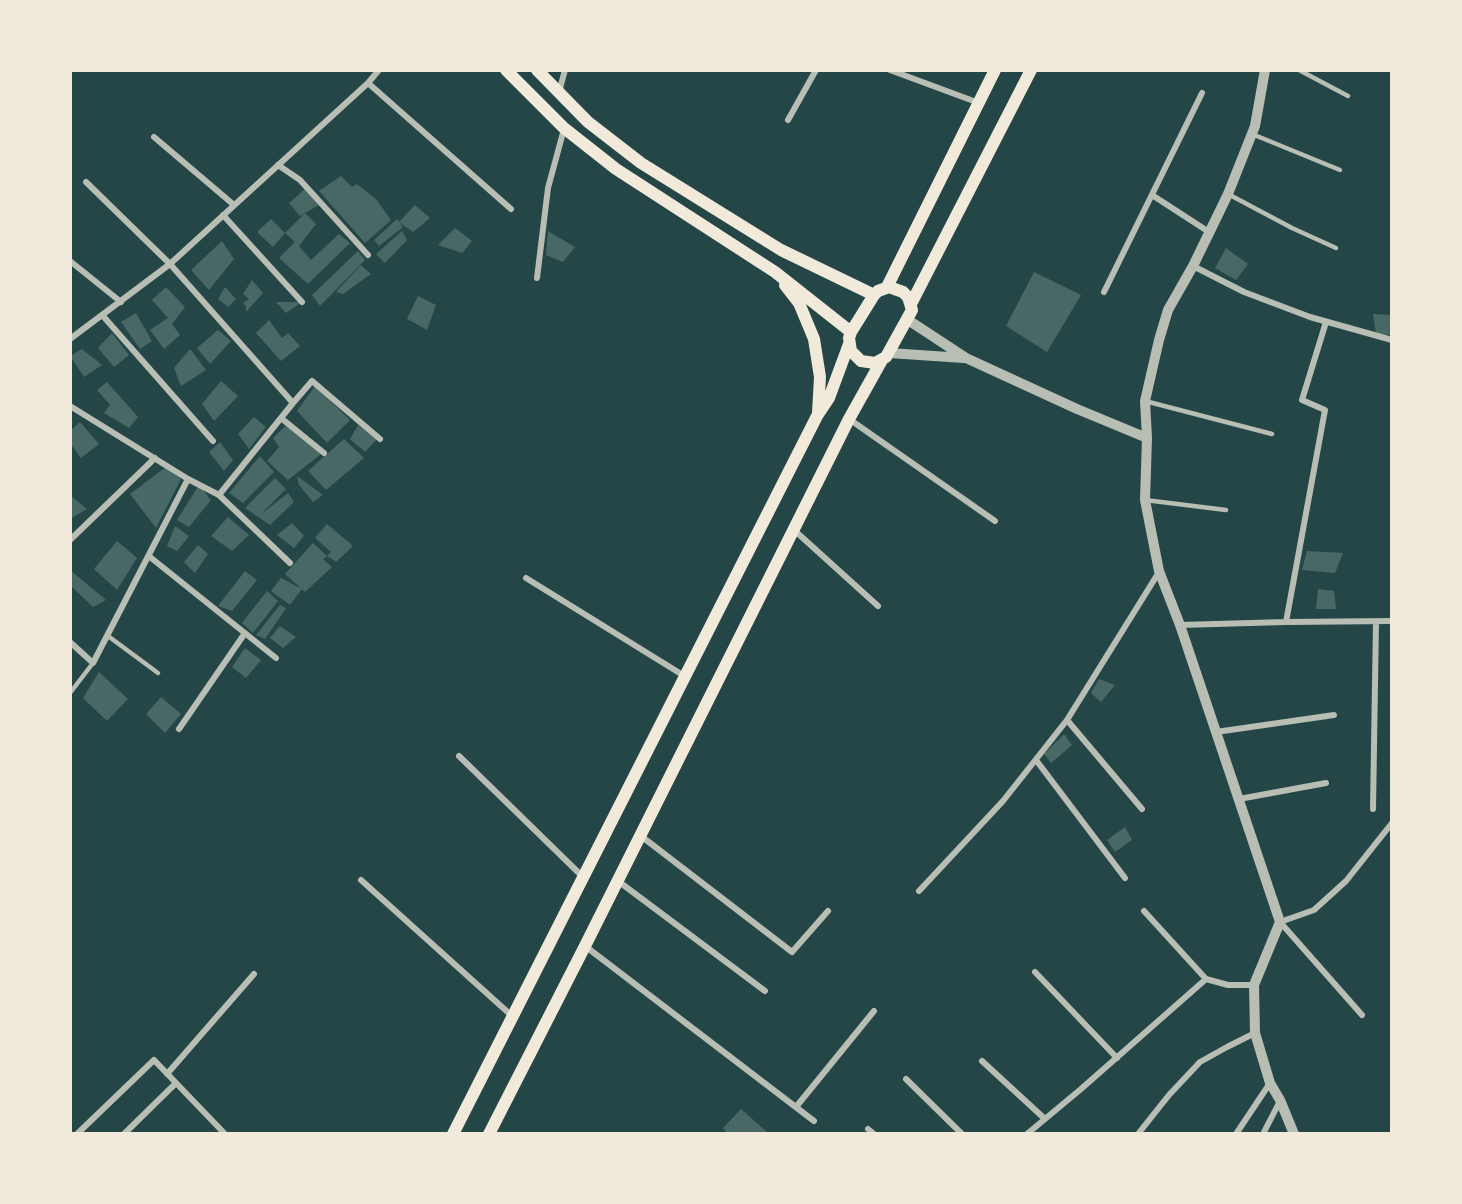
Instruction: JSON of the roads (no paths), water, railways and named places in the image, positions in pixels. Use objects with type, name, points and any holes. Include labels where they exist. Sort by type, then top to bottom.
[{"type":"main road","points":[[507,70],[564,128],[616,169],[776,273],[850,338],[855,357],[868,363],[886,357]]},
{"type":"main road","points":[[537,70],[588,122],[641,163],[781,250],[874,295]]},
{"type":"main road","points":[[887,288],[995,70]]},
{"type":"main road","points":[[911,304],[1031,70]]},
{"type":"main road","points":[[776,273],[799,303],[814,339],[820,377],[818,416]]},
{"type":"main road","points":[[453,1134],[829,398],[850,338],[878,291],[887,288],[903,292],[911,304],[912,310],[908,320],[849,419],[489,1134]]},
{"type":"street","points":[[70,339],[170,264],[368,83],[379,70]]},
{"type":"street","points":[[559,92],[565,70]]},
{"type":"street","points":[[788,120],[816,70]]},
{"type":"street","points":[[890,70],[979,103]]},
{"type":"street","points":[[1265,70],[1252,134],[1228,194],[1193,266],[1168,310],[1145,401],[1147,438],[1145,500],[1159,571],[1180,625],[1280,922],[1362,1015]]},
{"type":"street","points":[[368,83],[511,209]]},
{"type":"street","points":[[1104,292],[1202,93]]},
{"type":"street","points":[[537,279],[548,188],[564,128]]},
{"type":"street","points":[[154,137],[234,205]]},
{"type":"street","points":[[278,165],[300,180],[368,255]]},
{"type":"street","points":[[86,182],[170,264],[293,403]]},
{"type":"street","points":[[1152,195],[1209,232]]},
{"type":"street","points":[[223,215],[302,302]]},
{"type":"street","points":[[70,261],[121,302]]},
{"type":"street","points":[[1193,266],[1244,292],[1326,322],[1392,340]]},
{"type":"street","points":[[103,316],[213,441]]},
{"type":"street","points":[[908,320],[966,358],[1147,438]]},
{"type":"street","points":[[1286,622],[1325,410],[1302,400],[1326,322]]},
{"type":"street","points":[[886,357],[966,358]]},
{"type":"street","points":[[219,495],[312,381],[380,439]]},
{"type":"street","points":[[70,406],[188,479],[219,495],[290,563]]},
{"type":"street","points":[[281,418],[324,453]]},
{"type":"street","points":[[849,419],[995,521]]},
{"type":"street","points":[[70,540],[155,458]]},
{"type":"street","points":[[70,642],[93,663],[150,557],[188,479]]},
{"type":"street","points":[[794,530],[878,606]]},
{"type":"street","points":[[150,557],[276,658]]},
{"type":"street","points":[[919,891],[1003,801],[1067,720],[1159,571]]},
{"type":"street","points":[[526,578],[686,677]]},
{"type":"street","points":[[1180,625],[1392,621]]},
{"type":"street","points":[[1373,809],[1377,622]]},
{"type":"street","points":[[179,729],[245,633]]},
{"type":"street","points":[[1216,732],[1334,715]]},
{"type":"street","points":[[1067,720],[1142,809]]},
{"type":"street","points":[[459,756],[584,878]]},
{"type":"street","points":[[1036,760],[1125,878]]},
{"type":"street","points":[[1239,800],[1326,783]]},
{"type":"street","points":[[1294,1134],[1280,1100],[1270,1083],[1255,1033],[1254,985],[1280,922],[1314,910],[1346,881],[1392,823]]},
{"type":"street","points":[[641,836],[792,952],[828,911]]},
{"type":"street","points":[[361,880],[512,1016]]},
{"type":"street","points":[[618,881],[765,991]]},
{"type":"street","points":[[1144,911],[1206,978],[1228,985],[1254,985]]},
{"type":"street","points":[[585,946],[814,1121]]},
{"type":"street","points":[[1035,972],[1117,1058]]},
{"type":"street","points":[[167,1074],[254,974]]},
{"type":"street","points":[[1027,1134],[1117,1058],[1206,978]]},
{"type":"street","points":[[796,1107],[874,1011]]},
{"type":"street","points":[[1138,1134],[1169,1095],[1200,1062],[1255,1033]]},
{"type":"street","points":[[77,1134],[154,1060],[225,1134]]},
{"type":"street","points":[[982,1061],[1045,1119]]},
{"type":"street","points":[[906,1079],[962,1134]]},
{"type":"street","points":[[124,1134],[176,1083]]},
{"type":"street","points":[[1236,1134],[1270,1083]]},
{"type":"street","points":[[1263,1134],[1280,1100]]},
{"type":"street","points":[[868,1129],[874,1134]]},
{"type":"lane","points":[[1299,70],[1348,96]]},
{"type":"lane","points":[[1252,134],[1340,170]]},
{"type":"lane","points":[[1228,194],[1336,248]]},
{"type":"lane","points":[[1145,401],[1272,434]]},
{"type":"lane","points":[[1145,500],[1226,510]]},
{"type":"lane","points":[[108,636],[158,673]]},
{"type":"lane","points":[[70,693],[93,663]]}]
